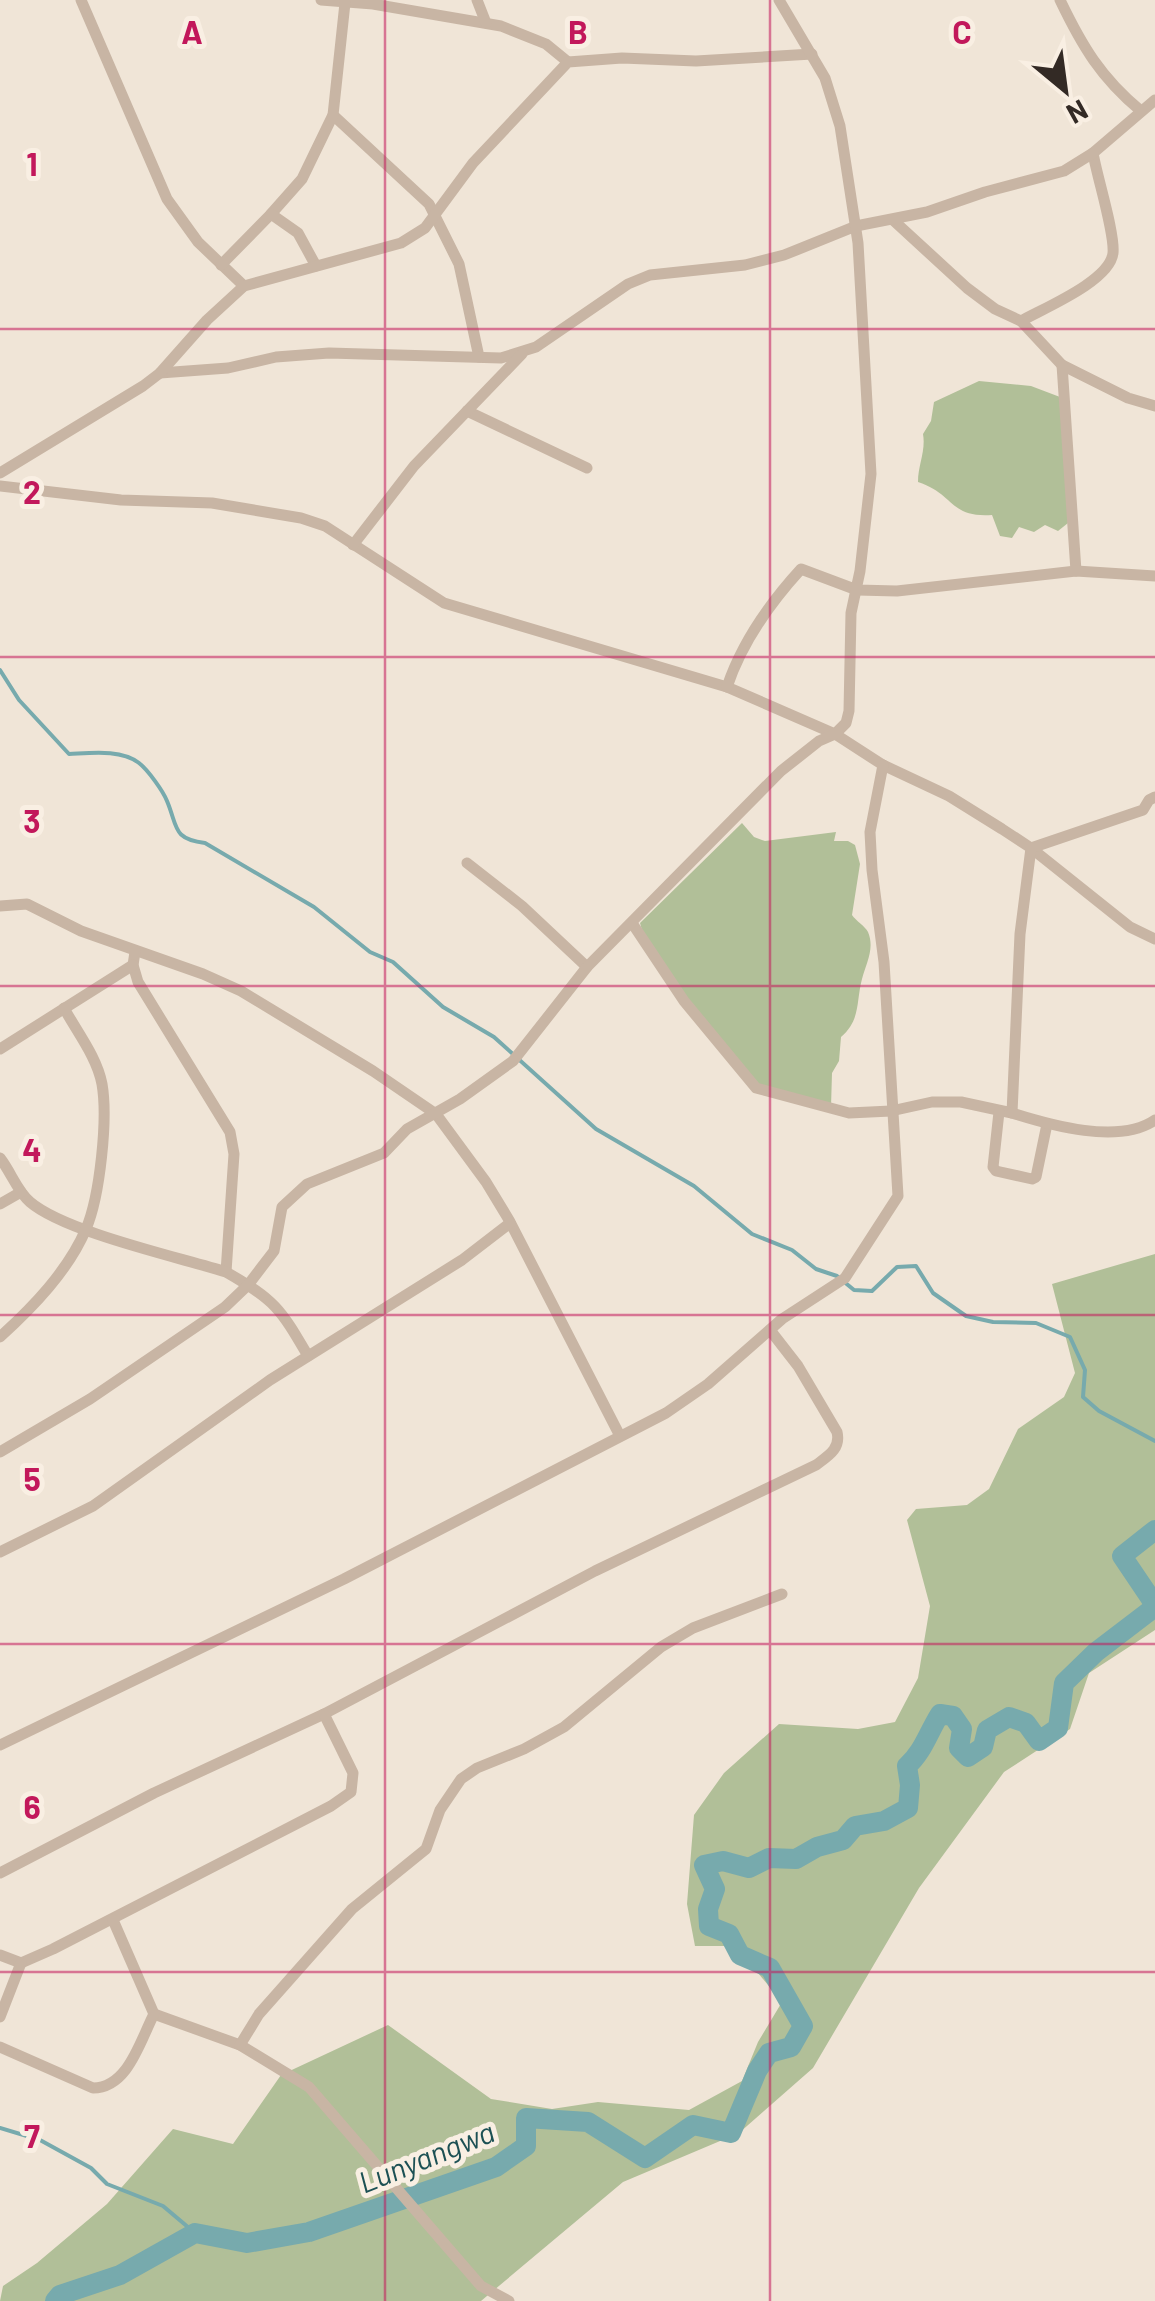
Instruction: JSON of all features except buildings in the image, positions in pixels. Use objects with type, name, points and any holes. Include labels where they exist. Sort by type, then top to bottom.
[{"type":"street","points":[[81,0],[166,199],[186,228],[244,286]]},
{"type":"street","points":[[321,0],[372,2],[486,23],[539,41],[568,62],[622,58],[696,61],[812,54]]},
{"type":"street","points":[[478,0],[486,23]]},
{"type":"street","points":[[0,1452],[90,1399],[198,1327],[248,1285],[274,1251],[282,1206],[307,1184],[384,1153],[406,1129],[436,1114],[516,1057],[587,967],[780,771],[846,723],[851,613],[871,474],[856,226],[840,126],[824,78],[779,0]]},
{"type":"street","points":[[1060,0],[1074,30],[1112,88],[1141,112]]},
{"type":"street","points":[[221,265],[271,214],[308,168],[332,115],[345,3]]},
{"type":"street","points":[[2,467],[160,373],[207,320],[244,286],[416,236],[474,163],[568,62]]},
{"type":"street","points":[[353,545],[414,466],[523,353],[640,278],[745,265],[784,255],[856,226],[894,220],[1064,171],[1092,154],[1155,100]]},
{"type":"street","points":[[332,115],[398,174],[434,214],[459,264],[479,357]]},
{"type":"street","points":[[1021,322],[1088,285],[1114,257],[1092,154]]},
{"type":"street","points":[[271,214],[298,233],[316,266]]},
{"type":"street","points":[[894,220],[967,288],[1021,322],[1062,365],[1128,398],[1155,406]]},
{"type":"street","points":[[160,373],[228,368],[276,357],[329,353],[500,358],[523,353]]},
{"type":"street","points":[[1062,365],[1076,570]]},
{"type":"street","points":[[467,411],[587,468]]},
{"type":"street","points":[[0,486],[120,500],[258,508],[325,526],[444,603],[727,687],[835,734],[883,765],[950,796],[1031,848],[1130,927],[1155,939]]},
{"type":"street","points":[[727,687],[753,631],[804,569],[857,590],[897,591],[1076,570],[1155,576]]},
{"type":"street","points":[[0,1745],[361,1570],[666,1413],[708,1384],[770,1330],[842,1280],[898,1196],[884,962],[870,832],[883,765]]},
{"type":"street","points":[[1031,848],[1143,810],[1155,797]]},
{"type":"street","points":[[1031,848],[1006,1112],[993,1166],[996,1170],[1036,1177],[1047,1124]]},
{"type":"street","points":[[467,864],[522,906],[587,967]]},
{"type":"street","points":[[0,906],[27,904],[134,959],[203,974],[240,991],[436,1114],[510,1222],[620,1436]]},
{"type":"street","points":[[632,923],[684,1001],[752,1085],[850,1112],[962,1102],[1083,1130],[1143,1127],[1155,1120]]},
{"type":"street","points":[[0,1049],[134,959]]},
{"type":"street","points":[[134,959],[138,982],[230,1132],[234,1154],[226,1272]]},
{"type":"street","points":[[0,1337],[52,1283],[86,1229],[102,1153],[102,1083],[64,1008]]},
{"type":"street","points":[[0,1158],[20,1192],[46,1212],[86,1229],[226,1272],[248,1285],[279,1308],[308,1356]]},
{"type":"street","points":[[0,1204],[20,1192]]},
{"type":"street","points":[[0,1552],[92,1506],[308,1356],[462,1260],[510,1222]]},
{"type":"street","points":[[0,1873],[154,1794],[324,1714],[594,1570],[810,1468],[833,1452],[838,1439],[836,1432],[798,1366],[770,1330]]},
{"type":"street","points":[[240,2045],[259,2014],[352,1909],[426,1850],[440,1810],[461,1779],[573,1720],[661,1646],[693,1628],[782,1594]]},
{"type":"street","points":[[0,1956],[20,1963],[113,1920],[351,1792],[353,1773],[324,1714]]},
{"type":"street","points":[[113,1920],[154,2014],[240,2045],[309,2087],[481,2286],[509,2301]]},
{"type":"street","points":[[0,2017],[20,1963]]},
{"type":"street","points":[[0,2047],[93,2088],[105,2088],[121,2078],[154,2014]]},
{"type":"green space","points":[[979,381],[1031,386],[1060,397],[1068,523],[1058,531],[1045,525],[1034,532],[1019,527],[1012,538],[1000,536],[992,515],[959,509],[918,482],[923,434],[931,421],[934,402]]},
{"type":"green space","points":[[742,823],[754,837],[765,841],[836,832],[834,841],[855,845],[860,864],[852,915],[868,932],[870,950],[855,1017],[841,1037],[839,1061],[832,1073],[831,1107],[759,1086],[712,1034],[644,937],[640,923]]},
{"type":"green space","points":[[1155,1254],[1155,1630],[1089,1673],[1070,1729],[1004,1772],[919,1888],[813,2068],[739,2133],[623,2182],[481,2301],[0,2301],[3,2286],[107,2204],[173,2129],[233,2144],[281,2075],[388,2025],[491,2099],[552,2109],[598,2102],[689,2110],[742,2081],[758,2042],[782,2002],[758,1973],[725,1946],[695,1946],[687,1904],[694,1815],[724,1773],[779,1724],[858,1729],[895,1722],[918,1678],[930,1606],[907,1520],[916,1509],[967,1505],[989,1489],[1018,1429],[1064,1397],[1075,1373],[1052,1284]]},
{"type":"waterway","points":[[0,670],[19,700],[69,754],[115,754],[139,763],[162,792],[181,835],[205,843],[314,907],[370,952],[393,962],[443,1007],[494,1037],[596,1129],[694,1186],[752,1234],[792,1250],[854,1290],[872,1291],[897,1267],[916,1266],[933,1293],[966,1316],[993,1322],[1036,1323],[1070,1337],[1085,1370],[1083,1397],[1099,1411],[1155,1441]]},
{"type":"waterway","name":"Lunyangwa","points":[[1155,1530],[1122,1556],[1155,1605]]},
{"type":"waterway","name":"Lunyangwa","points":[[55,2301],[60,2295],[120,2275],[195,2233],[247,2243],[309,2232],[496,2167],[526,2146],[526,2118],[588,2122],[645,2158],[693,2125],[731,2133],[757,2071],[769,2053],[791,2047],[803,2026],[770,1968],[740,1955],[729,1934],[709,1926],[708,1909],[715,1889],[704,1865],[723,1861],[749,1868],[769,1858],[796,1859],[817,1847],[843,1840],[855,1826],[884,1821],[908,1808],[907,1766],[940,1714],[953,1716],[962,1729],[959,1748],[968,1757],[983,1747],[987,1730],[1009,1717],[1026,1723],[1039,1741],[1058,1728],[1064,1683],[1096,1652],[1155,1607]]},
{"type":"waterway","points":[[0,2128],[40,2140],[91,2168],[107,2184],[163,2206],[195,2233]]}]
